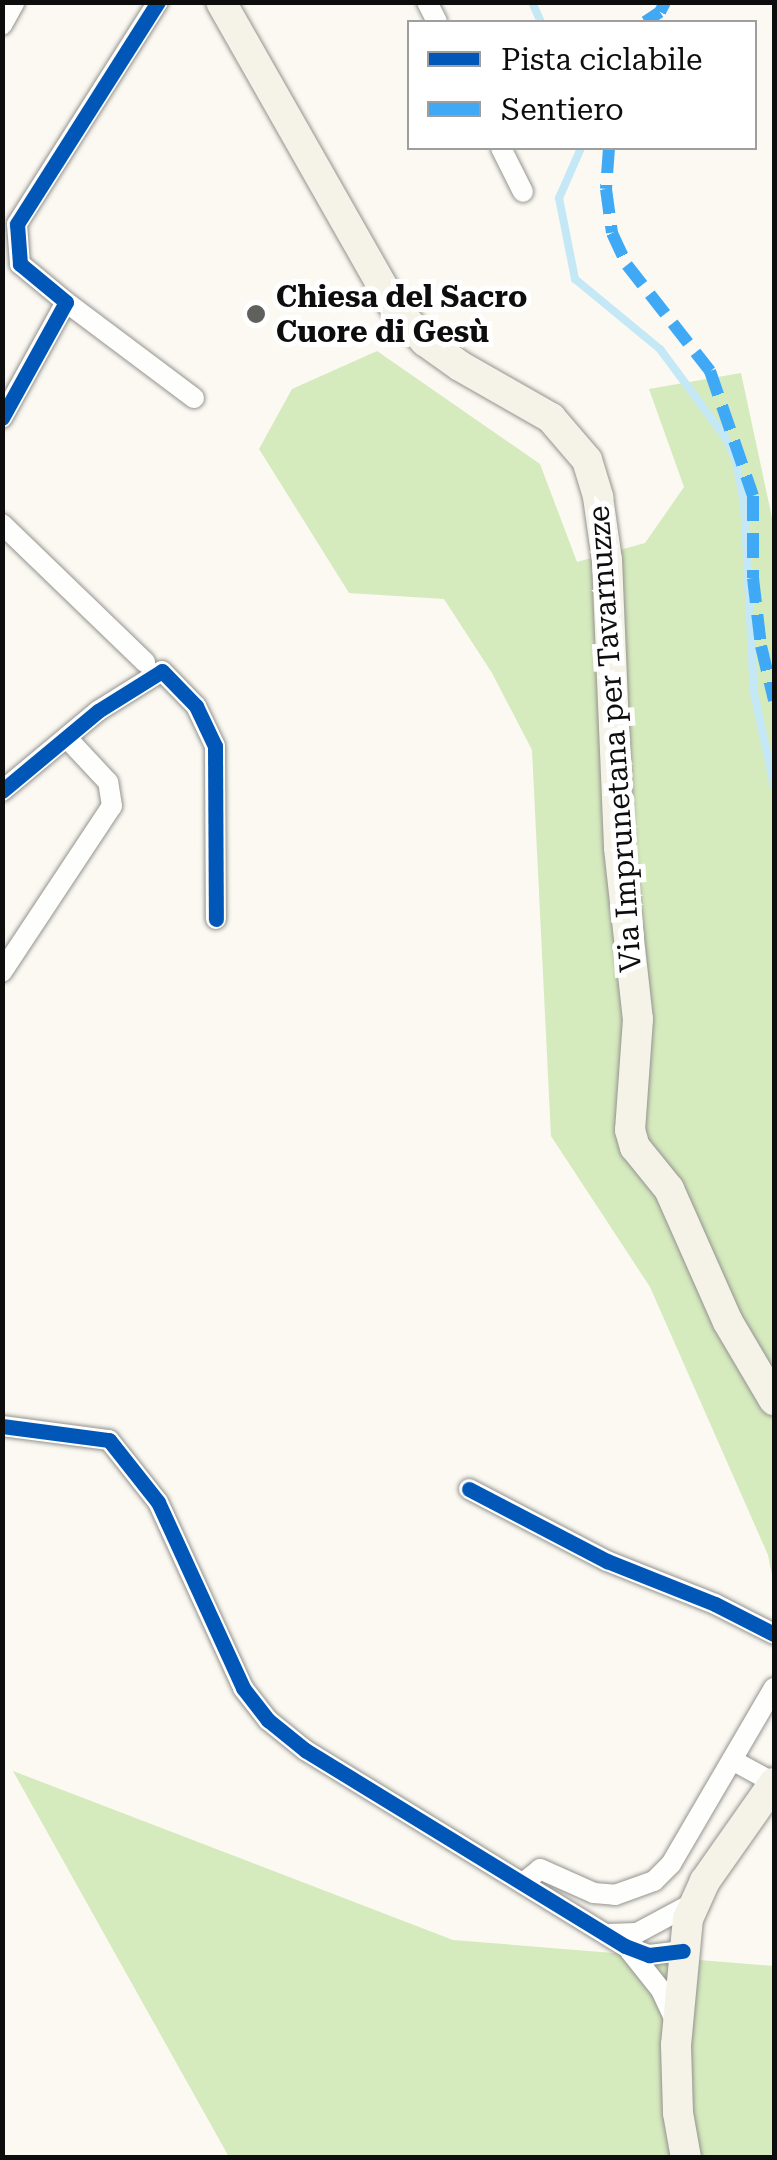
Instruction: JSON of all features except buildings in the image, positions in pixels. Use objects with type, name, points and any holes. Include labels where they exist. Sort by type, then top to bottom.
[{"type":"main road","name":"Via Imprunetana per Tavarnuzze","points":[[222,2],[396,308],[425,341],[460,366],[551,418],[587,460],[598,497],[607,560],[619,848],[638,1019],[630,1130],[636,1147],[669,1190],[728,1322],[774,1400]]},
{"type":"main road","points":[[686,2158],[678,2113],[677,2025],[684,1952],[694,1903],[737,1832],[774,1783]]},
{"type":"street","points":[[2,25],[16,2]]},
{"type":"street","points":[[158,2],[16,224],[20,264],[194,398]]},
{"type":"street","points":[[502,150],[523,192]]},
{"type":"street","points":[[2,418],[66,302]]},
{"type":"street","points":[[2,524],[145,662]]},
{"type":"street","points":[[2,791],[98,711],[162,671],[196,706],[215,746],[216,919]]},
{"type":"street","points":[[2,972],[112,806],[108,782],[67,738]]},
{"type":"street","points":[[2,1426],[108,1440],[158,1502],[242,1688],[268,1720],[305,1750],[523,1883],[623,1937],[684,1952]]},
{"type":"street","points":[[469,1489],[607,1561],[715,1604],[774,1634]]},
{"type":"street","points":[[523,1883],[540,1869],[594,1893],[615,1895],[654,1880],[671,1864],[774,1688]]},
{"type":"street","points":[[732,1760],[774,1783]]},
{"type":"street","points":[[623,1937],[694,1903]]},
{"type":"street","points":[[623,1937],[653,1978],[677,2025]]},
{"type":"green space","points":[[377,351],[540,464],[577,562],[645,543],[684,487],[649,389],[741,373],[774,527],[774,1585],[768,1555],[650,1287],[551,1136],[532,750],[492,673],[444,599],[349,593],[259,449],[292,389]]},
{"type":"green space","points":[[13,1771],[453,1940],[774,1966],[774,2157],[229,2157]]},
{"type":"waterway","points":[[532,2],[540,20]]},
{"type":"waterway","points":[[580,150],[559,198],[575,279],[660,349],[725,437],[736,461],[744,504],[754,693],[774,786]]},
{"type":"marked path","points":[[648,20],[660,12],[665,2]]},
{"type":"marked path","points":[[609,150],[606,189],[612,233],[627,265],[710,371],[753,496],[753,578],[761,646],[774,700]]},
{"type":"cycle path","points":[[2,418],[66,302],[20,264],[17,224],[158,2]]},
{"type":"cycle path","points":[[2,791],[98,711],[162,671],[196,706],[215,746],[216,919]]},
{"type":"cycle path","points":[[2,1426],[109,1440],[158,1502],[243,1688],[268,1720],[305,1750],[625,1946],[649,1955],[683,1951]]},
{"type":"cycle path","points":[[469,1489],[607,1561],[715,1604],[774,1634]]},
{"type":"place","name":"Chiesa del Sacro Cuore di Gesù","points":[[256,314]]}]
